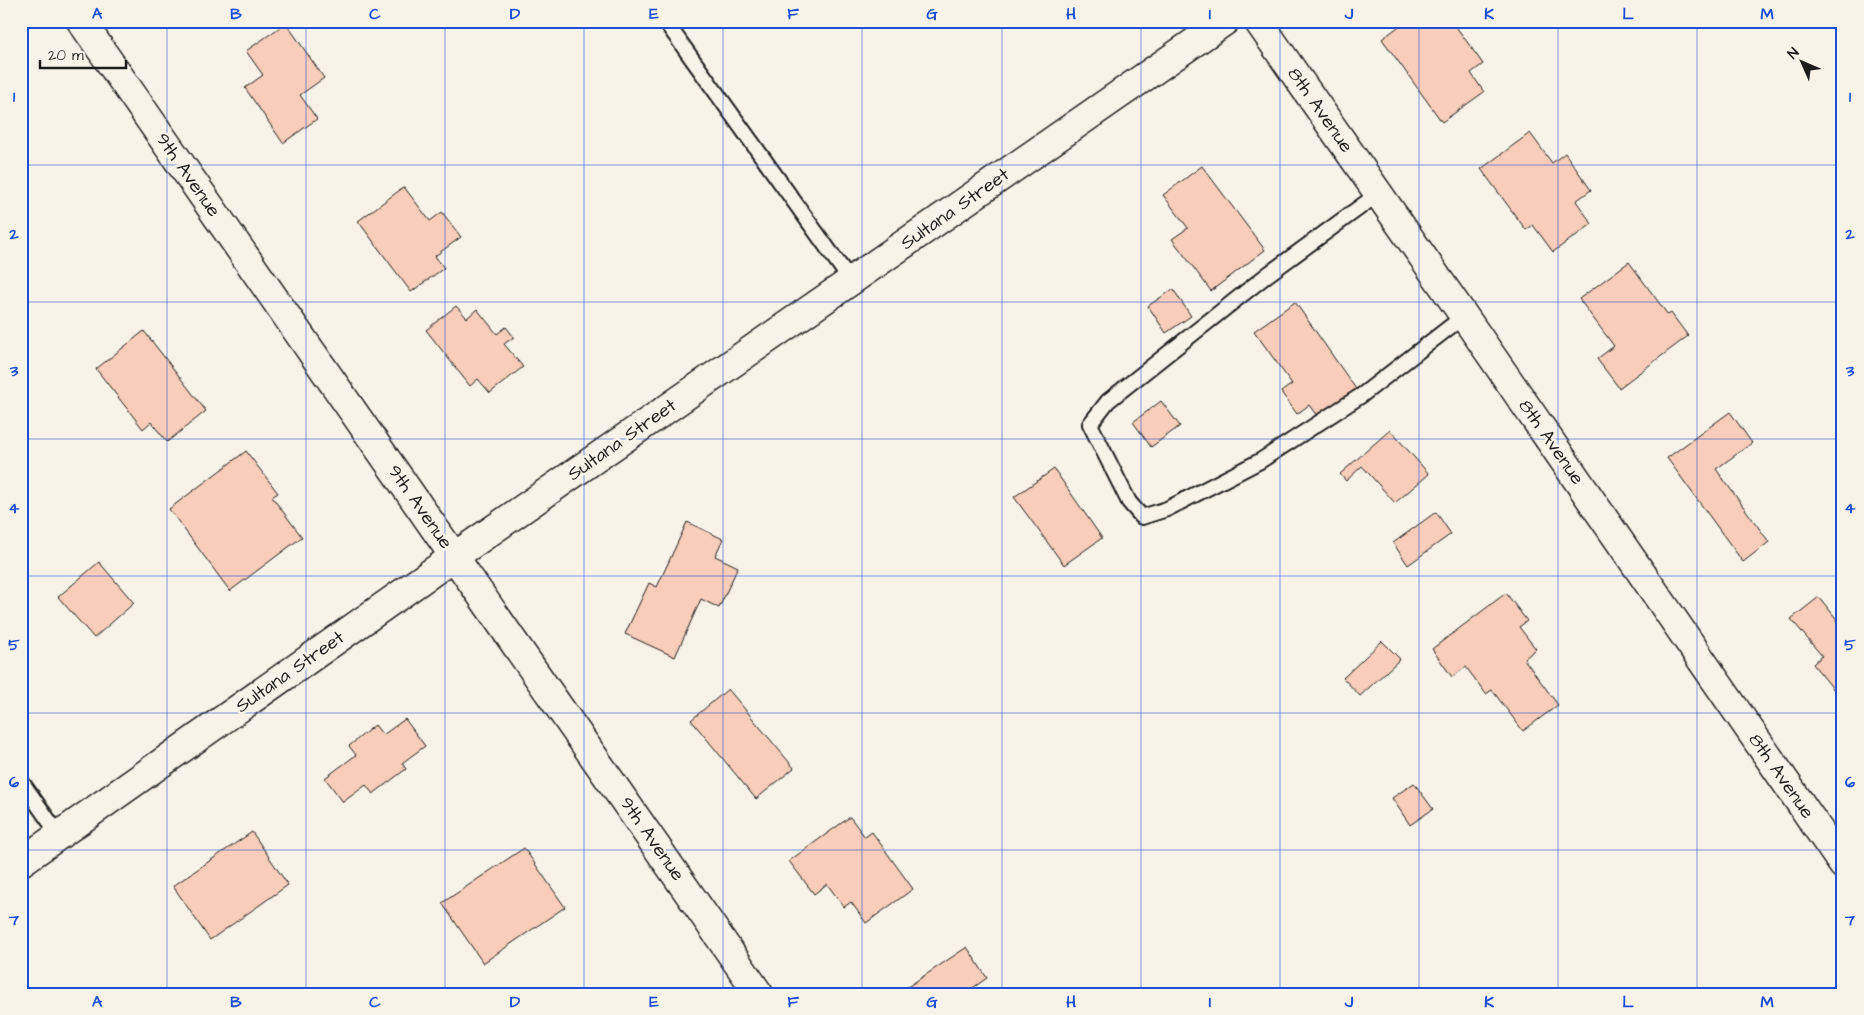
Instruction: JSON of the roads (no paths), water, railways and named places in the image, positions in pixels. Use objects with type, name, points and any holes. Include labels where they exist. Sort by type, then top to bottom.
[{"type":"street","name":"9th Avenue","points":[[81,21],[759,994]]},
{"type":"street","name":"Sultana Street","points":[[21,862],[455,556],[1225,21]]},
{"type":"street","name":"8th Avenue","points":[[1258,21],[1843,865]]},
{"type":"lane","points":[[665,21],[851,281]]},
{"type":"lane","points":[[1378,194],[1267,275],[1108,401],[1090,424],[1129,502],[1142,517],[1166,509],[1260,460],[1362,395],[1464,316]]},
{"type":"lane","points":[[21,781],[59,835]]}]
